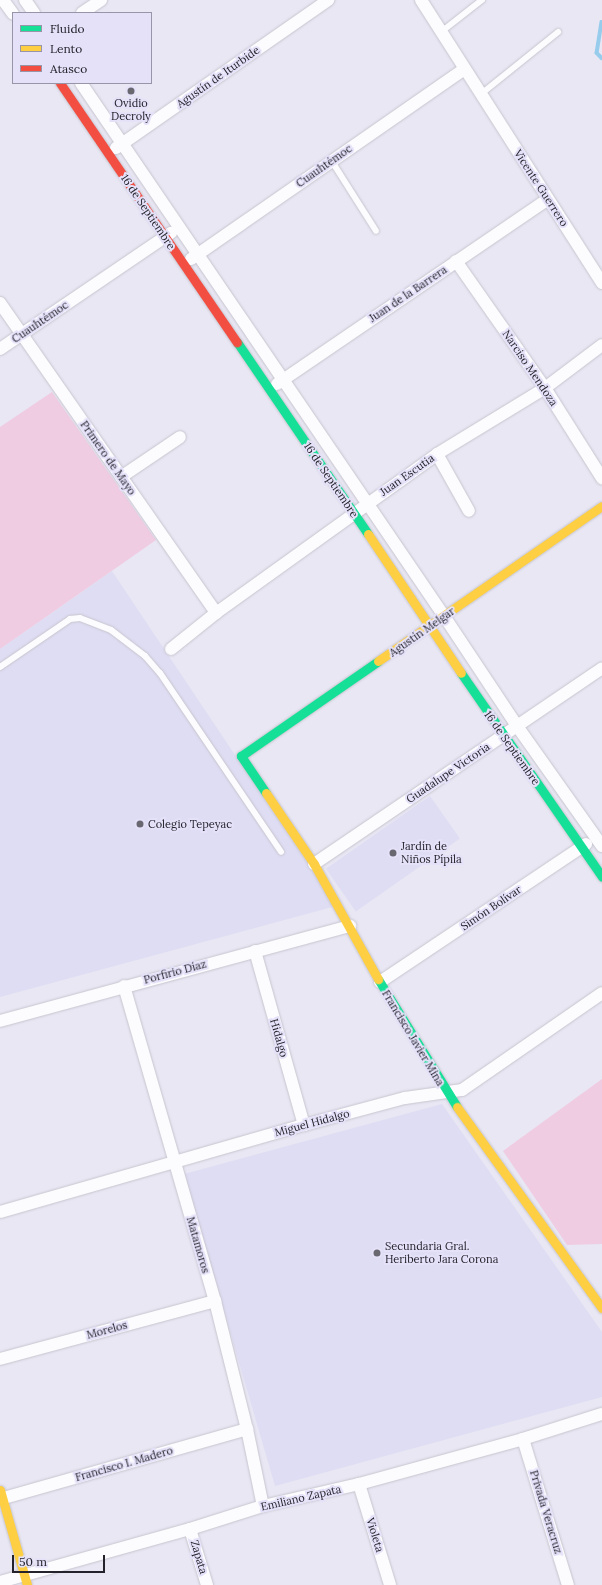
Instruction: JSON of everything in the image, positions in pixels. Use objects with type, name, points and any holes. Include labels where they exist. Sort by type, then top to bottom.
[{"type":"street","points":[[3,0],[12,13]]},
{"type":"street","points":[[25,0],[33,12]]},
{"type":"street","points":[[83,12],[101,0]]},
{"type":"street","name":"Agustín de Iturbide","points":[[108,153],[328,0]]},
{"type":"street","name":"Vicente Guerrero","points":[[420,0],[602,283]]},
{"type":"street","name":"Cuauhtémoc","points":[[184,264],[331,160],[464,69]]},
{"type":"street","name":"16 de Septiembre","points":[[61,84],[270,389],[503,736],[602,877]]},
{"type":"street","name":"16 de Septiembre","points":[[82,84],[366,504],[444,616],[517,726],[600,839]]},
{"type":"street","name":"Juan de la Barrera","points":[[270,389],[548,199]]},
{"type":"street","name":"Cuauhtémoc","points":[[0,349],[179,228]]},
{"type":"street","name":"Narciso Mendoza","points":[[456,261],[545,388],[602,478]]},
{"type":"street","name":"Primero de Mayo","points":[[0,304],[216,613]]},
{"type":"street","name":"Juan Escutia","points":[[171,649],[216,613],[366,504],[437,454],[545,388],[602,345]]},
{"type":"street","points":[[121,477],[180,438]]},
{"type":"street","points":[[437,454],[469,511]]},
{"type":"street","name":"Agustín Melgar","points":[[241,756],[602,506]]},
{"type":"street","name":"Guadalupe Victoria","points":[[314,864],[602,668]]},
{"type":"street","name":"Francisco Javier Mina","points":[[241,756],[314,864],[380,982],[446,1093],[602,1308]]},
{"type":"street","name":"Simón Bolívar","points":[[380,982],[582,847],[600,839]]},
{"type":"street","name":"Porfirio Díaz","points":[[0,1021],[124,986],[350,926]]},
{"type":"street","name":"Hidalgo","points":[[254,951],[304,1125]]},
{"type":"street","name":"Matamoros","points":[[124,986],[215,1301],[247,1430],[263,1506]]},
{"type":"street","name":"Miguel Hidalgo","points":[[0,1212],[304,1125],[405,1098],[462,1090],[602,993]]},
{"type":"street","name":"Morelos","points":[[0,1359],[215,1301]]},
{"type":"street","name":"Emiliano Zapata","points":[[0,1582],[26,1580],[263,1506],[359,1484],[523,1439],[602,1414]]},
{"type":"street","name":"Francisco I. Madero","points":[[1,1496],[247,1430]]},
{"type":"street","name":"Privada Veracruz","points":[[523,1439],[568,1585]]},
{"type":"street","name":"Violeta","points":[[359,1484],[390,1585]]},
{"type":"street","points":[[1,1496],[26,1580]]},
{"type":"street","name":"Zapata","points":[[190,1529],[207,1585]]},
{"type":"lane","points":[[441,32],[482,0]]},
{"type":"lane","points":[[481,94],[558,32]]},
{"type":"lane","points":[[331,160],[376,231]]},
{"type":"lane","points":[[0,667],[70,619],[80,618],[111,630],[145,656],[160,673],[281,852]]},
{"type":"shaded area","points":[[52,392],[156,540],[0,649],[0,427]]},
{"type":"shaded area","name":"Colegio Tepeyac","points":[[112,571],[336,906],[0,997],[0,649]]},
{"type":"shaded area","name":"Jardín de Niños Pípila","points":[[430,796],[460,839],[356,911],[326,869]]},
{"type":"shaded area","points":[[602,1079],[602,1244],[567,1245],[503,1151]]},
{"type":"shaded area","name":"Secundaria Gral. Heriberto Jara Corona","points":[[442,1104],[602,1332],[602,1397],[275,1486],[184,1174]]},
{"type":"waterway","points":[[602,22],[597,53],[602,58]]},
{"type":"traffic: fast","points":[[237,342],[368,534]]},
{"type":"traffic: fast","points":[[266,793],[241,756],[378,661]]},
{"type":"traffic: fast","points":[[461,673],[602,877]]},
{"type":"traffic: fast","points":[[378,979],[457,1107]]},
{"type":"traffic: slow","points":[[378,661],[602,506]]},
{"type":"traffic: slow","points":[[368,534],[461,673]]},
{"type":"traffic: slow","points":[[266,793],[314,864],[378,979]]},
{"type":"traffic: slow","points":[[457,1107],[602,1308]]},
{"type":"traffic: slow","points":[[0,1490],[27,1585]]},
{"type":"traffic: jam","points":[[61,84],[237,342]]},
{"type":"place","name":"Ovidio Decroly","points":[[131,91]]},
{"type":"place","name":"Colegio Tepeyac","points":[[140,824]]},
{"type":"place","name":"Jardín de Niños Pípila","points":[[393,853]]},
{"type":"place","name":"Secundaria Gral. Heriberto Jara Corona","points":[[377,1253]]}]
